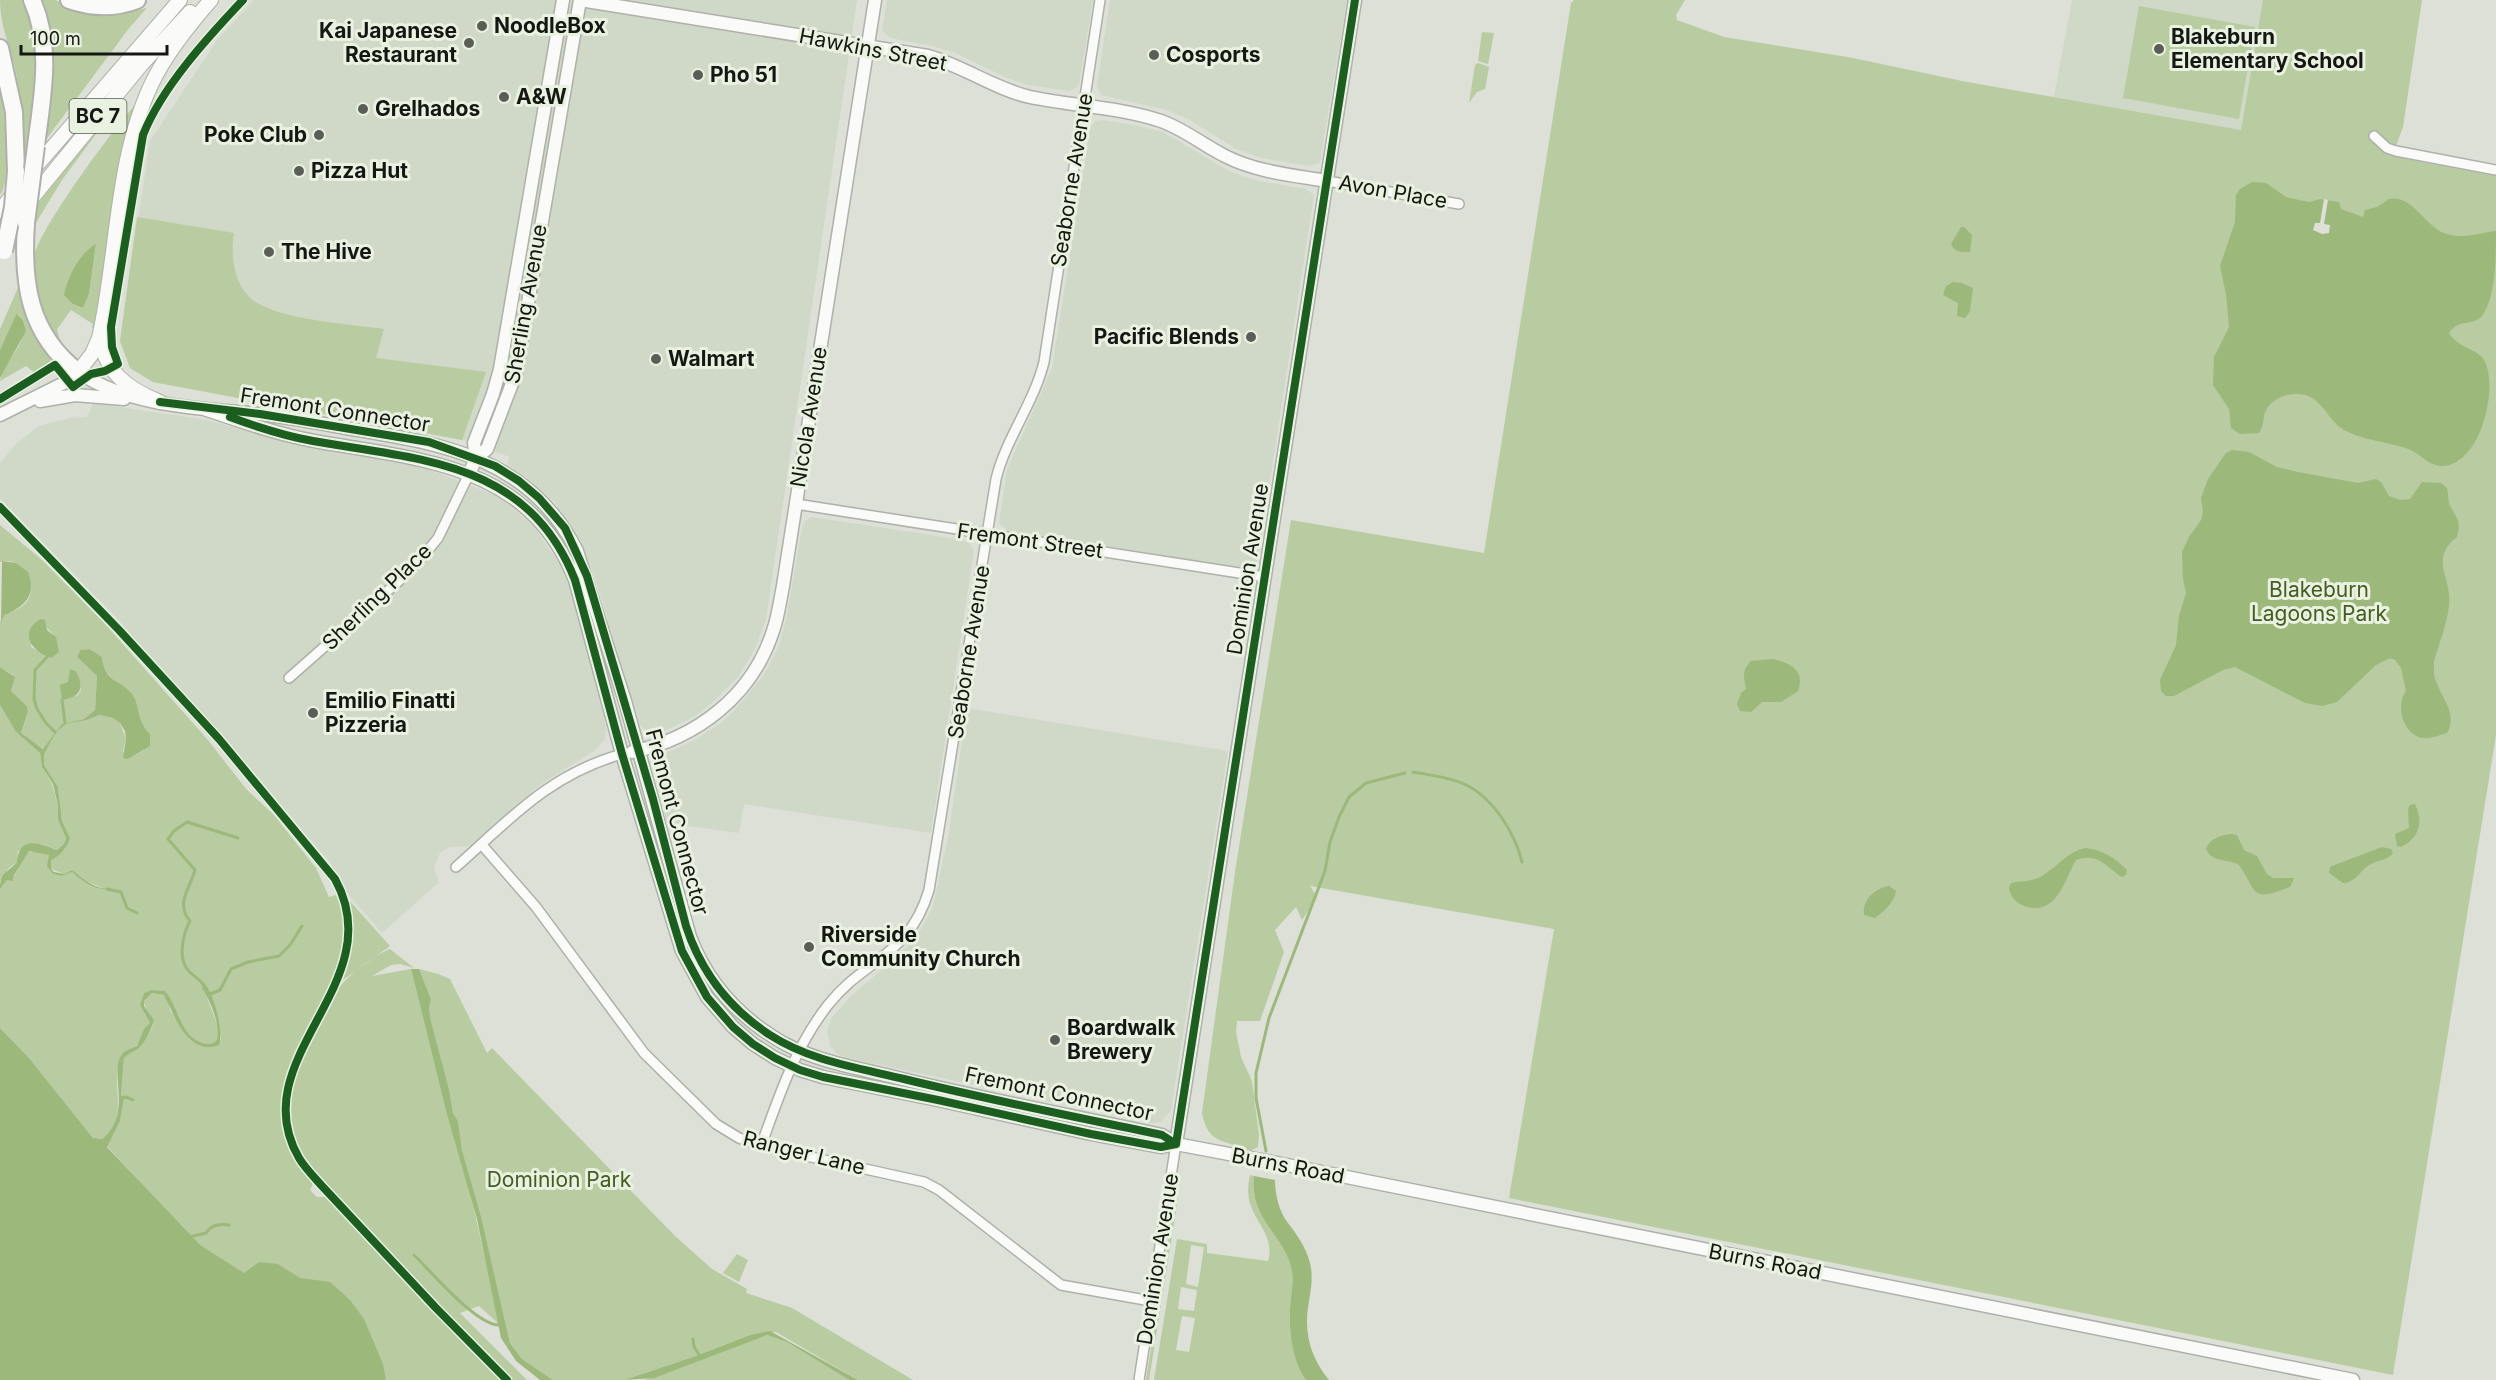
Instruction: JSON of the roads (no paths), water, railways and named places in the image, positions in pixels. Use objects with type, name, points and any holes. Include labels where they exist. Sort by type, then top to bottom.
[{"type":"highway","points":[[32,0],[42,30],[44,57],[25,243],[25,276],[32,306],[44,334],[63,359],[78,372]]},
{"type":"highway","points":[[69,0],[106,7],[137,0]]},
{"type":"highway","points":[[0,48],[14,112],[16,171],[13,207],[1,251]]},
{"type":"main road","name":"BC 7","points":[[0,210],[180,0]]},
{"type":"main road","name":"BC 7","points":[[1,251],[141,65],[202,0]]},
{"type":"main road","points":[[0,415],[64,383],[78,372],[92,354],[101,329],[129,158],[140,113],[161,67],[211,0]]},
{"type":"main road","name":"Sherling Avenue","points":[[476,458],[474,443],[500,369],[563,0]]},
{"type":"main road","name":"Sherling Avenue","points":[[476,458],[487,449],[516,373],[580,0]]},
{"type":"main road","name":"Hawkins Street","points":[[580,0],[928,56],[949,62],[1006,89],[1029,97],[1142,115],[1171,124],[1225,156],[1250,166],[1327,181]]},
{"type":"main road","name":"Nicola Avenue","points":[[622,754],[671,740],[710,718],[730,701],[755,670],[767,647],[776,621],[875,0]]},
{"type":"main road","name":"Dominion Avenue","points":[[1176,1144],[1355,0]]},
{"type":"main road","points":[[101,329],[104,354],[113,372],[134,390],[160,402]]},
{"type":"main road","points":[[78,372],[113,391],[204,409]]},
{"type":"main road","points":[[13,408],[68,395],[160,402]]},
{"type":"main road","name":"Fremont Connector","points":[[204,409],[260,414],[415,440],[476,458],[508,474],[549,507],[571,539],[586,576],[639,750],[686,926],[700,961],[718,988],[741,1012],[772,1036],[799,1051],[820,1059],[915,1082],[1162,1135],[1176,1144]]},
{"type":"main road","name":"Fremont Connector","points":[[204,409],[301,438],[417,458],[469,474],[502,490],[543,524],[565,556],[581,599],[622,754],[678,938],[693,975],[716,1008],[742,1036],[791,1066],[835,1080],[951,1102],[1091,1134],[1161,1147],[1176,1144]]},
{"type":"main road","points":[[469,474],[476,458]]},
{"type":"main road","name":"Burns Road","points":[[1176,1144],[2354,1380]]},
{"type":"street","name":"Seaborne Avenue","points":[[761,1146],[791,1066],[819,1018],[837,996],[890,953],[904,938],[916,921],[926,899],[937,851],[999,465],[1037,384],[1044,362],[1100,0]]},
{"type":"street","points":[[2374,136],[2386,148],[2396,151],[2496,170]]},
{"type":"street","name":"Avon Place","points":[[1327,181],[1460,204]]},
{"type":"street","name":"Sherling Place","points":[[289,678],[400,580],[425,554],[438,538],[469,474]]},
{"type":"street","name":"Fremont Street","points":[[795,504],[1265,577]]},
{"type":"street","points":[[456,867],[558,780],[595,762],[622,754]]},
{"type":"street","name":"Ranger Lane","points":[[482,845],[536,906],[644,1053],[719,1126],[739,1138],[761,1146],[924,1182],[939,1190],[1061,1285],[1151,1301]]},
{"type":"street","name":"Dominion Avenue","points":[[1138,1380],[1176,1144]]},
{"type":"waterway","points":[[47,657],[35,670],[34,699],[37,709],[55,732]]},
{"type":"waterway","points":[[62,700],[65,723]]},
{"type":"waterway","points":[[1413,772],[1439,776],[1475,790],[1501,817],[1514,839],[1522,862]]},
{"type":"waterway","points":[[1266,1151],[1256,1098],[1256,1073],[1269,1018],[1325,871],[1330,842],[1339,817],[1349,797],[1366,783],[1405,773]]},
{"type":"waterway","points":[[204,986],[187,969],[182,952],[185,932],[190,921],[184,908],[184,902],[195,870],[168,839],[174,831],[187,822],[238,838]]},
{"type":"waterway","points":[[107,889],[121,892],[127,908],[137,913]]},
{"type":"waterway","points":[[208,995],[220,990],[231,969],[248,962],[279,956],[290,945],[302,926]]},
{"type":"waterway","points":[[121,1098],[126,1097],[133,1100]]},
{"type":"waterway","points":[[189,1237],[206,1233],[216,1225],[229,1225]]},
{"type":"waterway","points":[[414,1255],[468,1308],[491,1323],[501,1325]]},
{"type":"waterway","points":[[693,1339],[694,1347],[700,1356]]},
{"type":"place","name":"NoodleBox","points":[[482,26]]},
{"type":"place","name":"Kai Japanese Restaurant","points":[[469,43]]},
{"type":"place","name":"Blakeburn Elementary School","points":[[2159,49]]},
{"type":"place","name":"Cosports","points":[[1154,55]]},
{"type":"place","name":"Pho 51","points":[[698,75]]},
{"type":"place","name":"A&W","points":[[504,97]]},
{"type":"place","name":"Grelhados","points":[[363,109]]},
{"type":"place","name":"Poke Club","points":[[319,135]]},
{"type":"place","name":"Pizza Hut","points":[[299,171]]},
{"type":"place","name":"The Hive","points":[[269,252]]},
{"type":"place","name":"Pacific Blends","points":[[1251,337]]},
{"type":"place","name":"Walmart","points":[[656,359]]},
{"type":"place","name":"Emilio Finatti Pizzeria","points":[[313,713]]},
{"type":"place","name":"Riverside Community Church","points":[[809,947]]},
{"type":"place","name":"Boardwalk Brewery","points":[[1055,1040]]},
{"type":"park label","name":"Blakeburn Lagoons Park","points":[[2319,602]]},
{"type":"park label","name":"Dominion Park","points":[[559,1180]]}]
